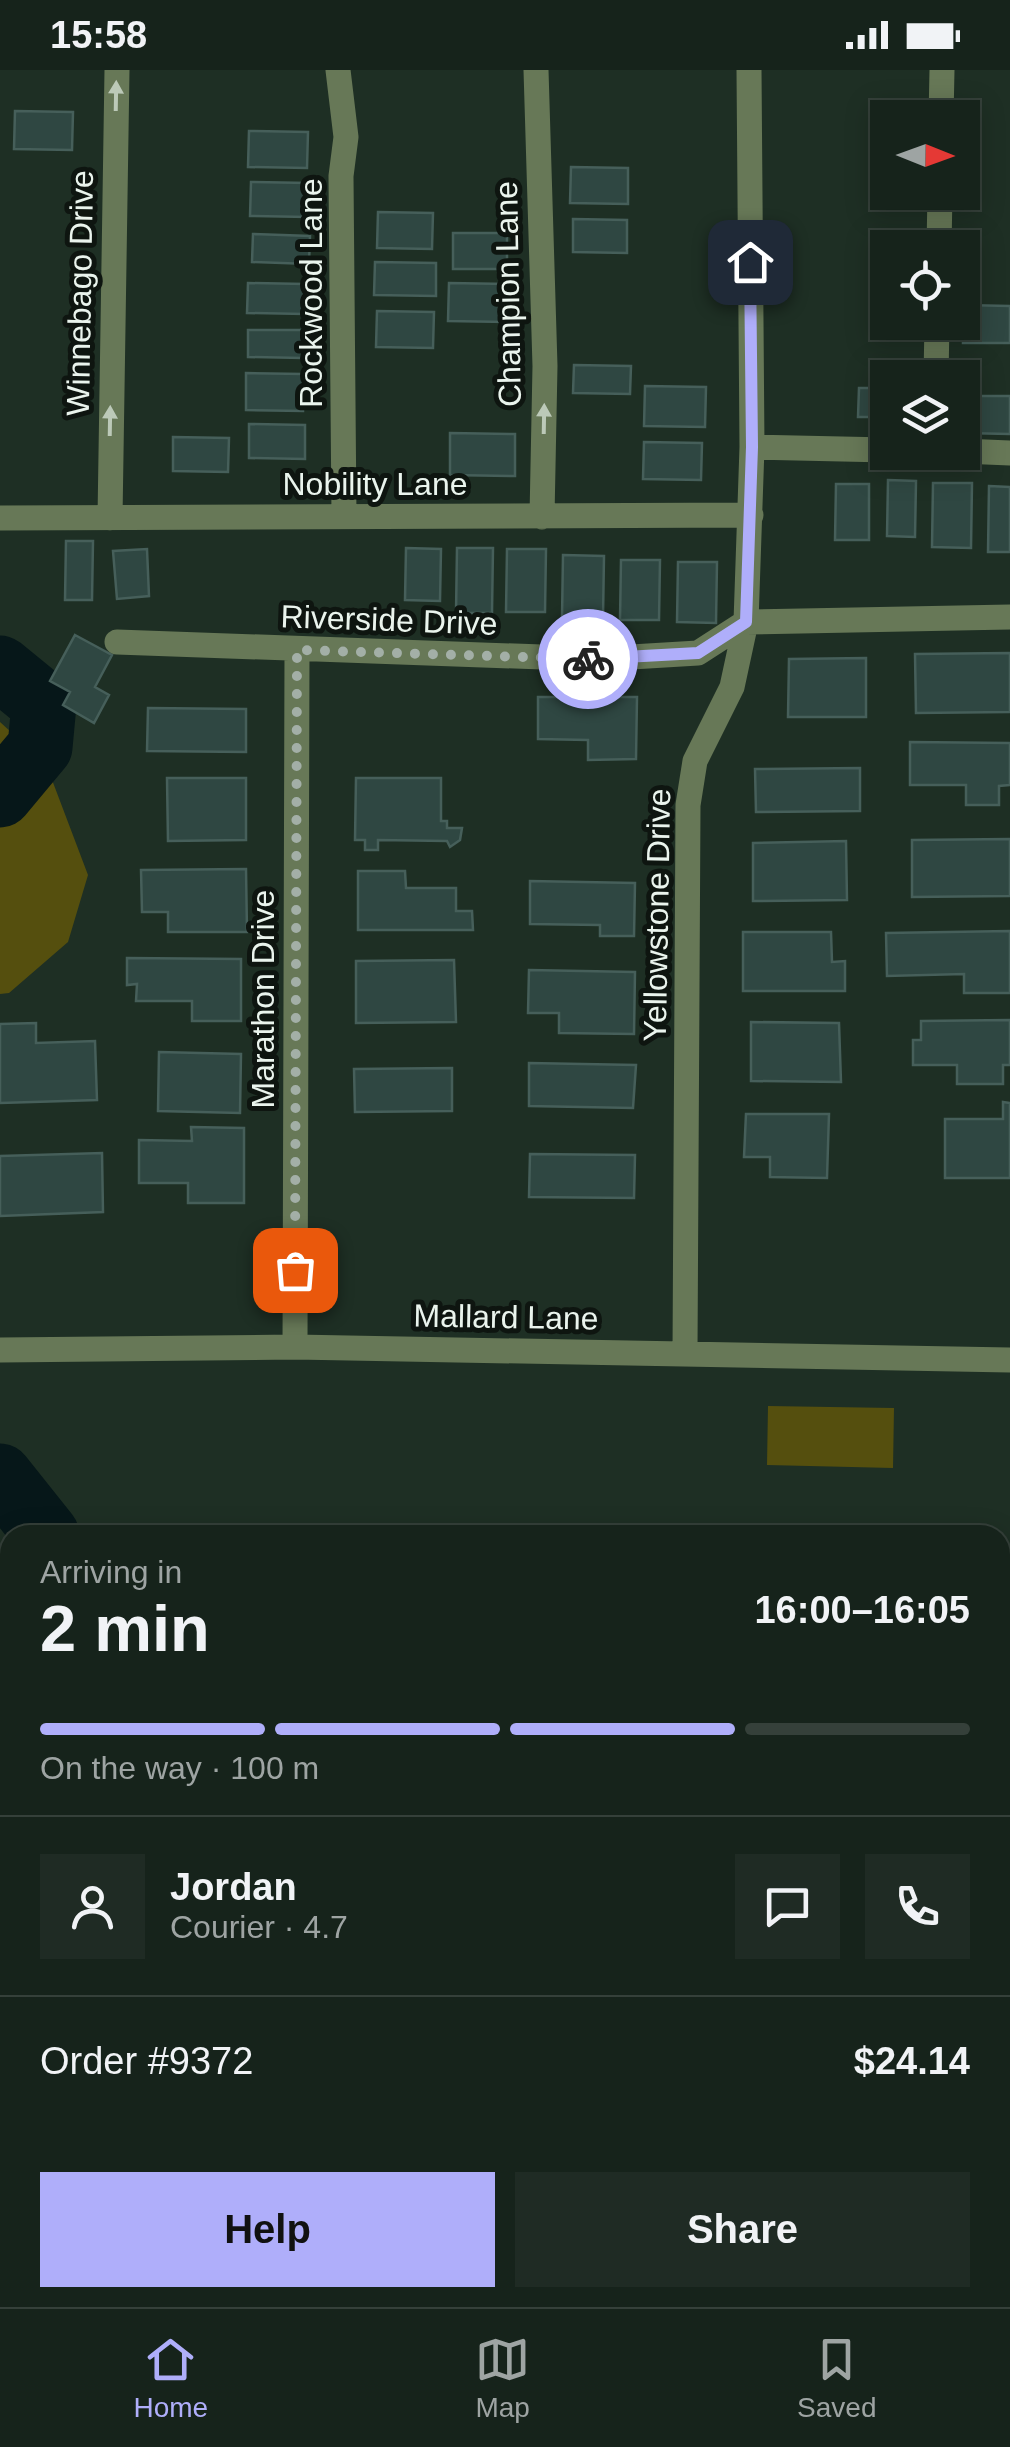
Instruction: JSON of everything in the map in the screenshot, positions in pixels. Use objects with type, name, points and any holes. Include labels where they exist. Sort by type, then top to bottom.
[{"type":"street","name":"Winnebago Drive","points":[[110,518],[116,70]]},
{"type":"street","name":"Rockwood Lane","points":[[338,70],[346,137],[341,176],[344,516]]},
{"type":"street","name":"Champion Lane","points":[[536,70],[545,366],[542,517]]},
{"type":"street","name":"Yellowstone Drive","points":[[686,1353],[688,805],[695,761],[732,687],[746,622],[752,447],[749,70]]},
{"type":"street","points":[[941,100],[942,70]]},
{"type":"street","points":[[752,447],[870,450]]},
{"type":"street","points":[[980,452],[1010,453]]},
{"type":"street","name":"Nobility Lane","points":[[0,518],[751,515]]},
{"type":"street","points":[[746,622],[1010,617]]},
{"type":"street","name":"Riverside Drive","points":[[117,642],[631,658],[698,653],[746,622]]},
{"type":"street","name":"Marathon Drive","points":[[295,1347],[297,650]]},
{"type":"street","name":"Mallard Lane","points":[[0,1350],[295,1347],[1010,1360]]},
{"type":"shaded area","points":[[0,722],[46,764],[88,875],[68,942],[9,993],[0,994]]},
{"type":"shaded area","points":[[768,1406],[894,1408],[893,1468],[767,1465]]},
{"type":"building","points":[[15,111],[73,112],[72,150],[14,149]]},
{"type":"building","points":[[249,131],[308,132],[307,168],[248,167]]},
{"type":"building","points":[[571,167],[628,168],[628,204],[570,203]]},
{"type":"building","points":[[251,182],[308,183],[307,217],[250,216]]},
{"type":"building","points":[[378,212],[433,213],[432,249],[377,248]]},
{"type":"building","points":[[573,219],[627,220],[627,253],[573,252]]},
{"type":"building","points":[[453,233],[507,233],[507,269],[453,269]]},
{"type":"building","points":[[253,234],[310,236],[309,264],[252,262]]},
{"type":"building","points":[[375,262],[436,263],[436,296],[374,295]]},
{"type":"building","points":[[248,283],[305,284],[304,314],[247,313]]},
{"type":"building","points":[[449,283],[508,284],[507,322],[448,321]]},
{"type":"building","points":[[980,305],[1010,306],[1010,343],[963,343],[980,340]]},
{"type":"building","points":[[377,311],[434,312],[433,348],[376,347]]},
{"type":"building","points":[[248,330],[302,330],[302,358],[248,357]]},
{"type":"building","points":[[574,365],[631,366],[630,394],[573,393]]},
{"type":"building","points":[[246,373],[303,374],[303,411],[246,410]]},
{"type":"building","points":[[645,386],[706,387],[705,427],[644,426]]},
{"type":"building","points":[[859,388],[870,388],[870,417],[858,417]]},
{"type":"building","points":[[980,396],[1010,396],[1010,434],[980,433]]},
{"type":"building","points":[[249,424],[305,425],[305,459],[249,458]]},
{"type":"building","points":[[450,433],[515,434],[515,476],[450,475]]},
{"type":"building","points":[[173,437],[229,438],[228,472],[173,471]]},
{"type":"building","points":[[644,442],[702,443],[701,480],[643,479]]},
{"type":"building","points":[[888,480],[916,481],[915,537],[887,536]]},
{"type":"building","points":[[933,483],[972,483],[971,548],[932,547]]},
{"type":"building","points":[[836,484],[869,484],[869,540],[835,540]]},
{"type":"building","points":[[989,486],[1010,487],[1010,552],[988,552]]},
{"type":"building","points":[[66,541],[93,541],[92,600],[65,600]]},
{"type":"building","points":[[406,548],[441,549],[440,601],[405,600]]},
{"type":"building","points":[[457,548],[493,548],[492,613],[456,613]]},
{"type":"building","points":[[147,549],[149,596],[117,599],[113,551]]},
{"type":"building","points":[[507,549],[546,549],[545,612],[506,612]]},
{"type":"building","points":[[563,555],[604,556],[603,618],[562,618]]},
{"type":"building","points":[[621,560],[660,560],[659,620],[620,620]]},
{"type":"building","points":[[678,562],[717,562],[716,623],[677,622]]},
{"type":"building","points":[[75,635],[112,655],[95,687],[109,695],[94,723],[63,705],[70,692],[50,681]]},
{"type":"building","points":[[1010,653],[1010,712],[916,713],[915,654]]},
{"type":"building","points":[[866,658],[866,717],[788,717],[789,659]]},
{"type":"building","points":[[538,697],[637,697],[636,759],[588,760],[588,740],[538,739]]},
{"type":"building","points":[[148,708],[246,709],[246,752],[147,751]]},
{"type":"building","points":[[910,742],[1010,743],[1010,785],[999,786],[999,805],[966,805],[966,785],[910,785]]},
{"type":"building","points":[[860,768],[860,811],[756,812],[755,769]]},
{"type":"building","points":[[167,778],[246,778],[246,840],[168,841]]},
{"type":"building","points":[[356,778],[441,778],[441,821],[447,821],[447,828],[462,828],[460,840],[450,847],[447,841],[378,840],[378,850],[365,850],[365,840],[355,840]]},
{"type":"building","points":[[1010,839],[1010,896],[912,897],[912,840]]},
{"type":"building","points":[[846,841],[847,900],[753,901],[753,843]]},
{"type":"building","points":[[246,869],[247,932],[168,932],[168,912],[142,912],[141,870]]},
{"type":"building","points":[[358,871],[405,871],[406,888],[456,888],[456,911],[472,911],[473,930],[358,930]]},
{"type":"building","points":[[530,881],[635,883],[634,936],[600,936],[600,925],[530,924]]},
{"type":"building","points":[[1010,931],[1010,993],[964,993],[964,974],[887,976],[886,933]]},
{"type":"building","points":[[743,932],[831,932],[832,962],[845,961],[845,991],[743,991]]},
{"type":"building","points":[[127,958],[241,959],[241,1021],[192,1021],[192,1001],[136,1001],[137,984],[127,985]]},
{"type":"building","points":[[454,960],[456,1022],[356,1023],[356,961]]},
{"type":"building","points":[[529,970],[635,972],[634,1034],[559,1033],[559,1013],[528,1013]]},
{"type":"building","points":[[1010,1020],[1010,1065],[1003,1065],[1003,1084],[957,1084],[957,1065],[913,1065],[913,1040],[921,1040],[921,1021]]},
{"type":"building","points":[[751,1022],[839,1023],[841,1082],[751,1081]]},
{"type":"building","points":[[36,1023],[36,1043],[95,1041],[97,1100],[0,1103],[0,1024]]},
{"type":"building","points":[[159,1052],[241,1054],[240,1113],[158,1111]]},
{"type":"building","points":[[529,1063],[636,1065],[633,1108],[529,1106]]},
{"type":"building","points":[[452,1068],[452,1111],[355,1112],[354,1069]]},
{"type":"building","points":[[1003,1102],[1010,1103],[1010,1178],[945,1178],[945,1119],[1003,1119]]},
{"type":"building","points":[[746,1114],[829,1114],[827,1178],[770,1177],[770,1157],[744,1157]]},
{"type":"building","points":[[191,1127],[244,1128],[244,1203],[188,1203],[188,1183],[139,1183],[139,1140],[192,1141]]},
{"type":"building","points":[[102,1153],[103,1212],[0,1216],[0,1156]]},
{"type":"building","points":[[530,1154],[635,1155],[634,1198],[529,1197]]},
{"type":"waterway","points":[[0,668],[44,704],[40,747],[0,795]]},
{"type":"waterway","points":[[0,1476],[39,1525]]},
{"type":"way so far","points":[[295,1270],[297,650],[588,659]]},
{"type":"route","points":[[588,659],[698,653],[746,622],[752,447],[750,262]]}]
